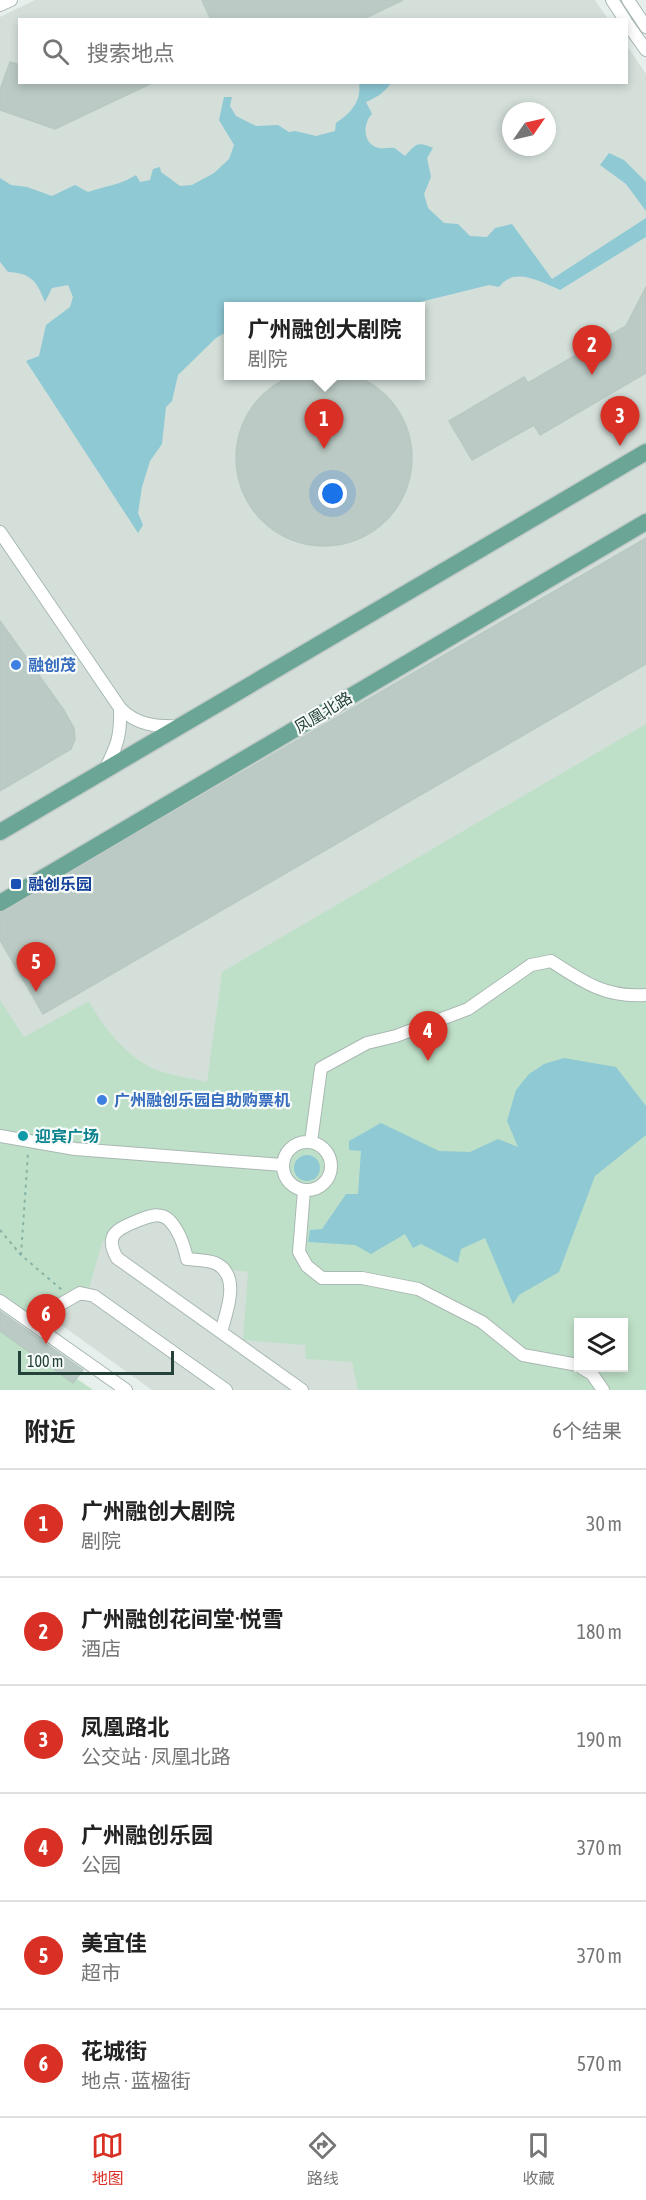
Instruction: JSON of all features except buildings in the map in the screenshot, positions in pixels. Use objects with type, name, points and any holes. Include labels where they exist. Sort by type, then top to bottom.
[{"type":"main road","points":[[0,832],[646,452]]},
{"type":"main road","name":"凤凰北路","points":[[0,903],[646,522]]},
{"type":"street","points":[[0,5],[11,0]]},
{"type":"street","points":[[612,0],[624,18]]},
{"type":"street","points":[[628,0],[646,27]]},
{"type":"street","points":[[628,24],[646,50]]},
{"type":"street","points":[[0,532],[128,717],[137,722],[168,727],[181,726]]},
{"type":"street","points":[[105,770],[119,739],[120,708]]},
{"type":"street","points":[[311,1142],[321,1068],[367,1043],[396,1036],[468,1010],[531,965],[551,961],[584,984],[626,996],[646,995]]},
{"type":"street","points":[[0,1136],[75,1149],[282,1165]]},
{"type":"street","points":[[311,1142],[326,1152],[331,1170],[321,1186],[304,1190],[288,1182],[282,1165],[289,1149],[299,1143],[311,1142]]},
{"type":"street","points":[[304,1190],[299,1252],[307,1266],[322,1278],[362,1278],[417,1289],[482,1322],[523,1355],[574,1365]]},
{"type":"street","points":[[221,1332],[230,1293],[229,1278],[224,1270],[216,1264],[187,1259],[178,1232],[162,1216],[153,1215],[121,1227],[115,1232],[112,1238],[112,1249],[117,1258],[302,1390]]},
{"type":"street","points":[[30,1322],[80,1293],[94,1296],[226,1390]]},
{"type":"street","points":[[0,1301],[126,1390]]},
{"type":"street","points":[[589,1372],[603,1390]]},
{"type":"path","points":[[21,1255],[29,1141]]},
{"type":"path","points":[[0,1230],[21,1255],[71,1298]]},
{"type":"shaded area","points":[[35,0],[595,0],[607,18],[18,18],[18,84],[628,84],[628,47],[646,74],[646,1390],[152,1390],[0,1281],[0,17]]},
{"type":"green space","points":[[646,724],[646,1390],[358,1390],[352,1362],[306,1359],[305,1345],[243,1340],[248,1272],[184,1263],[167,1222],[153,1219],[114,1234],[102,1242],[87,1296],[27,1317],[0,1297],[0,1000],[24,1037],[89,1001],[118,1042],[147,1065],[163,1072],[207,1082],[222,972]]},
{"type":"green space","points":[[0,1325],[93,1390],[0,1390]]},
{"type":"water","points":[[359,84],[390,84],[380,94],[366,102],[372,114],[366,128],[367,139],[370,143],[379,148],[394,148],[405,156],[420,144],[433,148],[427,158],[431,177],[424,194],[428,208],[444,223],[458,224],[470,236],[487,237],[495,228],[512,224],[552,279],[646,218],[646,237],[560,290],[536,280],[512,277],[499,287],[489,285],[420,302],[224,302],[224,333],[216,338],[178,375],[172,401],[166,407],[162,444],[150,461],[142,487],[138,513],[143,525],[138,533],[26,361],[39,356],[46,325],[70,307],[73,297],[68,285],[52,288],[45,302],[32,280],[23,274],[8,272],[0,262],[0,178],[11,185],[27,187],[52,196],[75,185],[88,192],[119,183],[136,175],[140,182],[150,180],[153,169],[160,167],[161,172],[180,186],[192,185],[214,173],[229,159],[234,145],[219,120],[224,97],[232,97],[230,106],[236,116],[256,126],[278,125],[289,132],[295,131],[316,136],[335,131],[336,123],[351,111],[357,101]]},
{"type":"water","points":[[609,153],[624,160],[646,182],[646,211],[626,184],[600,165]]},
{"type":"water","points":[[564,1058],[616,1067],[646,1106],[646,1135],[595,1176],[559,1272],[519,1295],[513,1304],[485,1238],[461,1249],[458,1263],[421,1244],[413,1248],[405,1234],[371,1254],[355,1245],[308,1242],[310,1230],[322,1229],[346,1194],[358,1194],[361,1151],[349,1150],[349,1141],[381,1123],[439,1151],[470,1152],[498,1139],[518,1147],[507,1121],[516,1090],[529,1074],[544,1064]]},
{"type":"water","points":[[307,1155],[317,1158],[320,1168],[317,1178],[307,1181],[297,1178],[294,1168],[297,1158]]},
{"type":"place","name":"广州融创花间堂·悦雪","points":[[592,375]]},
{"type":"place","name":"凤凰路北","points":[[620,446]]},
{"type":"place","name":"广州融创大剧院","points":[[324,449]]},
{"type":"place","name":"融创茂","points":[[16,665]]},
{"type":"place","name":"融创乐园","points":[[16,884]]},
{"type":"place","name":"美宜佳","points":[[36,992]]},
{"type":"place","name":"广州融创乐园","points":[[428,1061]]},
{"type":"place","name":"广州融创乐园自助购票机","points":[[102,1100]]},
{"type":"place","name":"迎宾广场","points":[[23,1136]]},
{"type":"place","name":"花城街","points":[[46,1344]]}]
